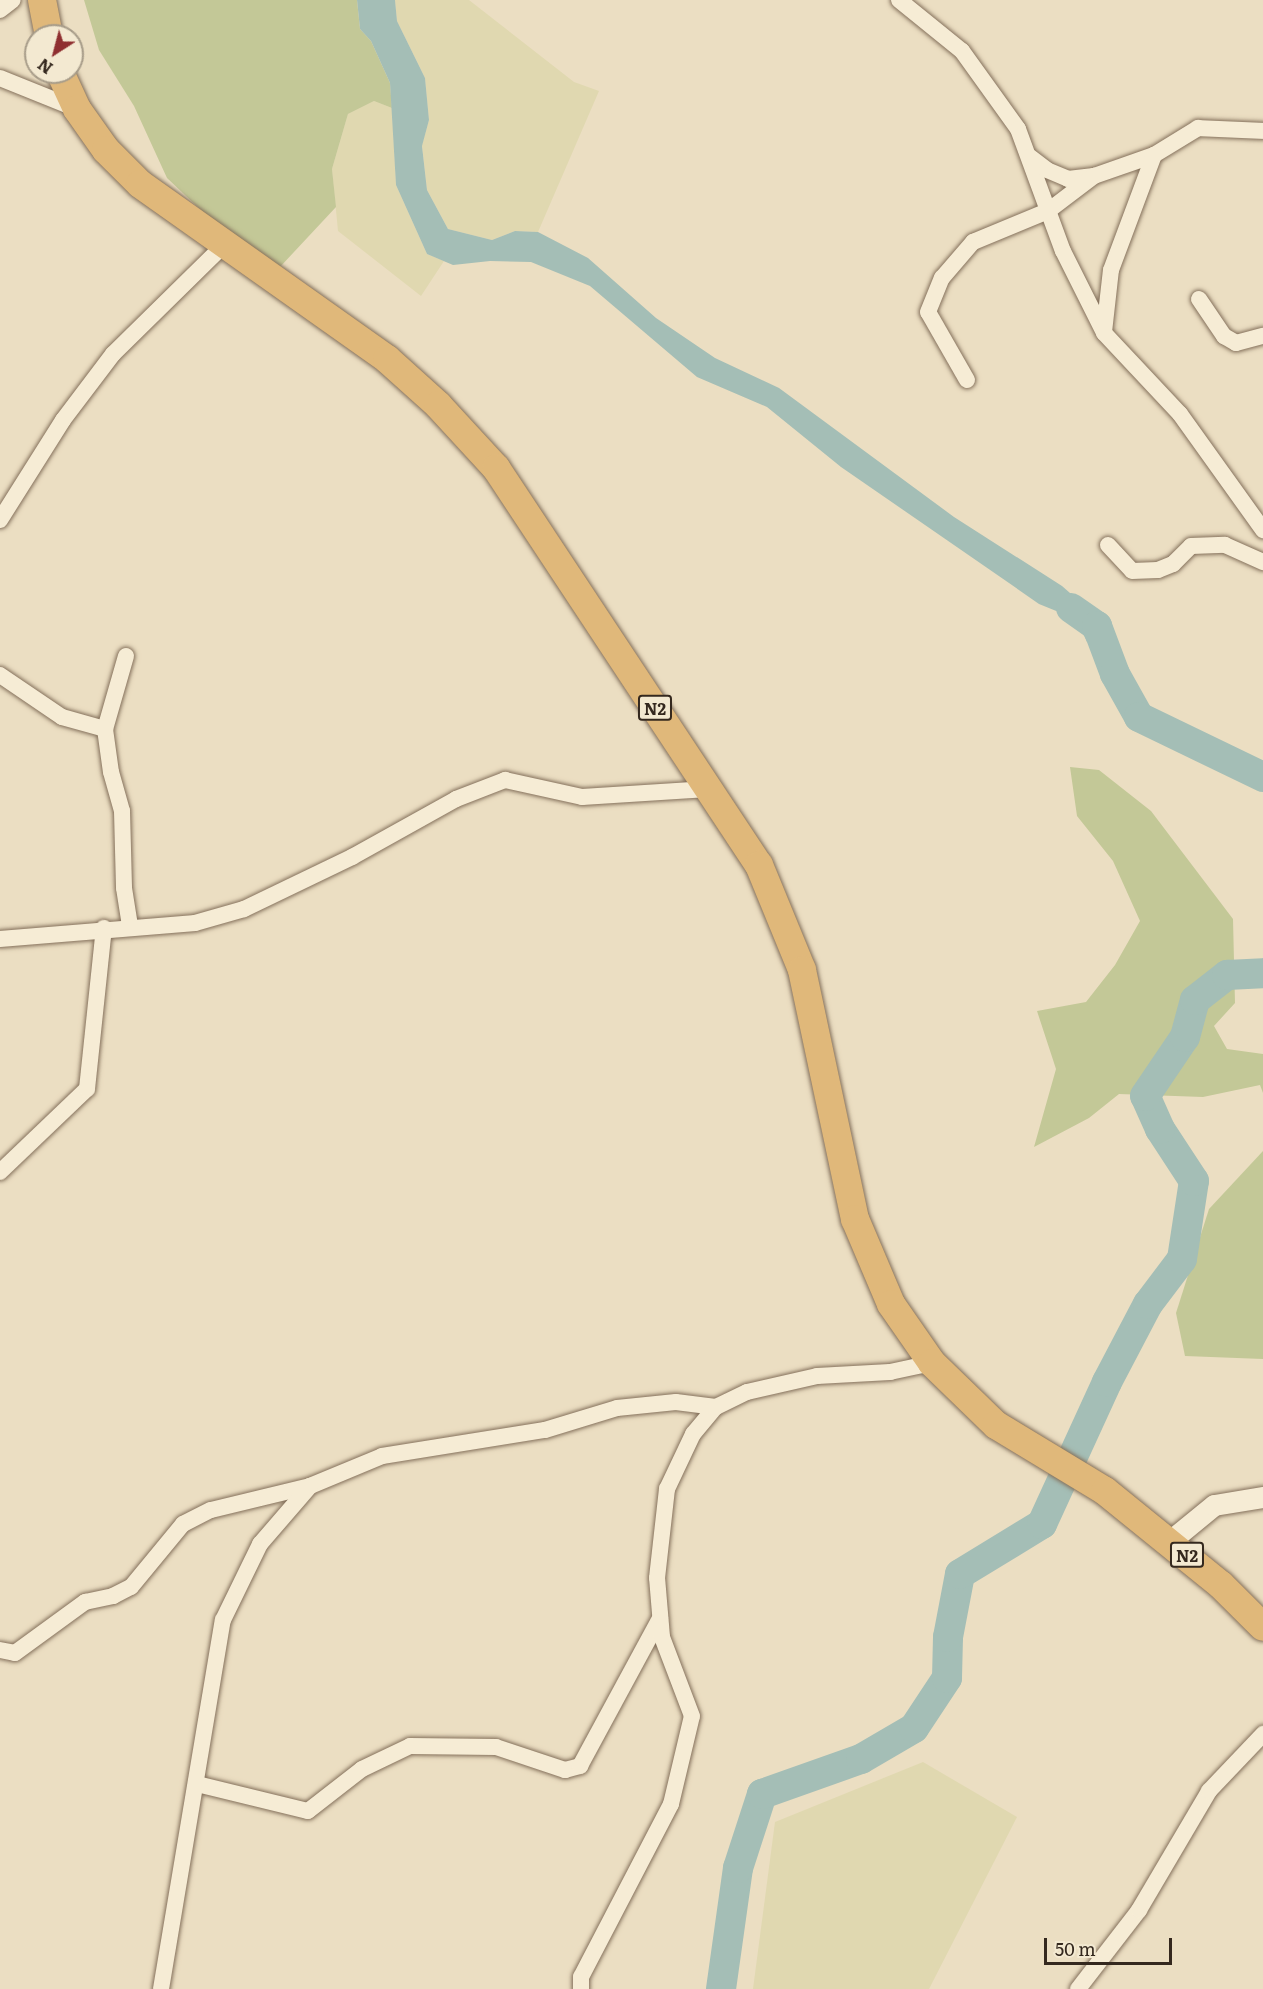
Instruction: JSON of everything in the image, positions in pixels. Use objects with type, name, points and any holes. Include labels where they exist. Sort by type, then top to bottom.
[{"type":"highway","points":[[42,0],[47,24]]},
{"type":"highway","name":"N2","points":[[66,84],[77,109],[106,150],[140,184],[223,246],[387,359],[438,405],[496,468],[708,789],[736,825],[785,921],[818,1037],[855,1219],[891,1304],[932,1363],[996,1425],[1105,1491],[1170,1541],[1263,1627]]},
{"type":"street","points":[[0,10],[13,0]]},
{"type":"street","points":[[899,0],[962,51],[1018,129],[1063,251],[1104,333],[1180,414],[1263,530]]},
{"type":"street","points":[[0,78],[77,109]]},
{"type":"street","points":[[1030,157],[1047,170],[1068,179],[1094,176],[1154,155],[1198,129],[1263,131]]},
{"type":"street","points":[[1104,333],[1111,270],[1154,155]]},
{"type":"street","points":[[967,380],[928,312],[942,278],[973,242],[1048,211],[1094,176]]},
{"type":"street","points":[[0,520],[63,420],[113,354],[223,246]]},
{"type":"street","points":[[1199,299],[1224,336],[1236,343],[1263,336]]},
{"type":"street","points":[[1108,545],[1132,571],[1158,570],[1173,564],[1191,546],[1225,545],[1263,562]]},
{"type":"street","points":[[126,656],[105,729],[111,772],[122,811],[124,888],[129,927]]},
{"type":"street","points":[[0,675],[62,717],[105,729]]},
{"type":"street","points":[[0,939],[104,928],[195,923],[244,909],[352,857],[456,799],[505,780],[582,797],[708,789]]},
{"type":"street","points":[[0,1172],[87,1089],[104,928]]},
{"type":"street","points":[[581,1989],[581,1977],[671,1804],[692,1716],[662,1637],[657,1578],[667,1489],[693,1434],[716,1407],[747,1392],[817,1376],[890,1372],[932,1363]]},
{"type":"street","points":[[0,1650],[15,1653],[85,1602],[113,1596],[131,1587],[183,1524],[211,1510],[310,1486],[382,1456],[546,1430],[617,1408],[676,1401],[716,1407]]},
{"type":"street","points":[[161,1989],[223,1620],[260,1544],[310,1486]]},
{"type":"street","points":[[1170,1541],[1214,1505],[1263,1497]]},
{"type":"street","points":[[197,1784],[308,1811],[362,1769],[410,1746],[496,1747],[565,1770],[580,1766],[660,1618]]},
{"type":"street","points":[[1078,1989],[1139,1910],[1209,1791],[1263,1734]]},
{"type":"shaded area","points":[[395,0],[469,0],[574,82],[599,91],[538,232],[515,231],[492,240],[448,229],[427,190],[422,145],[429,120],[425,78],[397,21]]},
{"type":"shaded area","points":[[374,101],[392,108],[396,185],[427,254],[444,261],[421,296],[338,231],[332,169],[348,114]]},
{"type":"shaded area","points":[[923,1762],[1017,1817],[929,1989],[753,1989],[775,1822]]},
{"type":"green space","points":[[84,0],[357,0],[360,29],[371,41],[390,83],[392,108],[374,101],[348,114],[332,169],[336,207],[280,267],[203,212],[167,178],[134,106],[99,50]]},
{"type":"green space","points":[[1070,767],[1099,770],[1151,811],[1233,919],[1235,1003],[1214,1026],[1227,1049],[1263,1054],[1263,1093],[1260,1085],[1203,1097],[1119,1094],[1089,1118],[1034,1147],[1056,1069],[1037,1011],[1086,1002],[1115,965],[1140,921],[1113,861],[1077,816]]},
{"type":"green space","points":[[1263,1151],[1263,1359],[1185,1356],[1176,1313],[1209,1209]]},
{"type":"water","points":[[357,0],[395,0],[397,21],[425,78],[429,120],[422,146],[427,190],[448,229],[492,240],[515,231],[538,232],[588,258],[656,318],[715,358],[779,388],[954,517],[1062,586],[1110,628],[1087,642],[1076,619],[1039,604],[841,467],[767,407],[697,377],[590,286],[531,262],[490,261],[453,265],[427,254],[396,185],[390,83],[371,41],[360,29]]},
{"type":"waterway","points":[[1071,608],[1097,626],[1115,674],[1139,717],[1263,777]]},
{"type":"waterway","points":[[721,1989],[738,1868],[762,1794],[861,1759],[914,1728],[947,1678],[948,1637],[960,1574],[1042,1524],[1107,1382],[1148,1304],[1182,1259],[1194,1181],[1160,1129],[1145,1096],[1185,1037],[1195,1000],[1227,975],[1263,973]]}]
